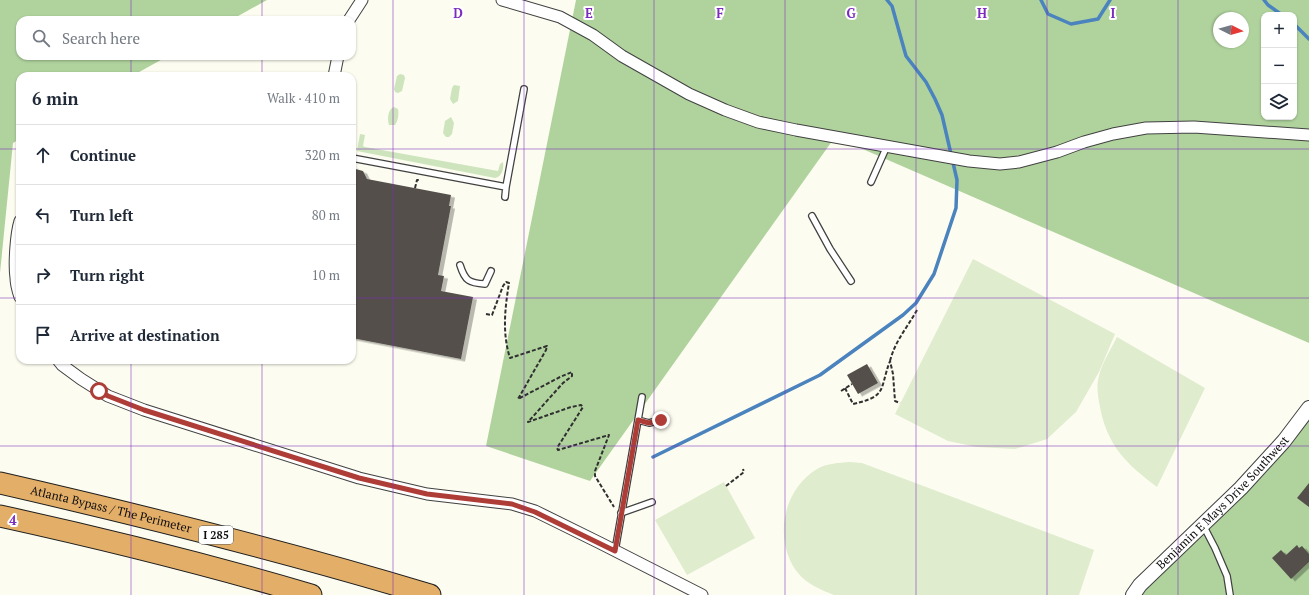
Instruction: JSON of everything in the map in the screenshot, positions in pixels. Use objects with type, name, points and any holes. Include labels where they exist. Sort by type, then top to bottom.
[{"type":"highway","name":"Atlanta Bypass / The Perimeter","points":[[0,483],[98,505],[256,546],[361,574],[430,595]]},
{"type":"highway","points":[[0,516],[253,578],[311,595]]},
{"type":"street","points":[[352,16],[362,0]]},
{"type":"street","points":[[502,0],[560,17],[593,35],[622,56],[689,94],[725,110],[766,123],[943,157],[1000,164],[1019,162],[1057,152],[1084,142],[1146,128],[1194,127],[1309,135]]},
{"type":"street","points":[[335,72],[337,60]]},
{"type":"street","points":[[16,249],[16,278]]},
{"type":"street","points":[[61,364],[81,379],[108,396],[144,410],[351,476],[393,487],[455,499],[512,504],[535,512],[702,595]]},
{"type":"street","name":"Benjamin E Mays Drive Southwest","points":[[1133,595],[1140,585],[1241,488],[1284,441],[1309,408]]},
{"type":"lane","points":[[505,196],[524,89]]},
{"type":"lane","points":[[872,182],[887,146]]},
{"type":"lane","points":[[356,159],[506,187]]},
{"type":"lane","points":[[812,216],[830,249],[851,281]]},
{"type":"lane","points":[[460,265],[464,277],[472,283],[485,284],[491,271]]},
{"type":"lane","points":[[615,551],[642,397]]},
{"type":"lane","points":[[638,420],[649,423],[661,420]]},
{"type":"lane","points":[[621,513],[652,502]]},
{"type":"lane","points":[[1203,525],[1227,576],[1230,595]]},
{"type":"path","points":[[486,314],[492,315],[503,286],[506,282],[509,283],[506,302],[505,335],[510,358],[547,346],[518,399],[560,376],[572,372],[572,376],[563,383],[528,422],[581,405],[583,407],[557,448],[558,450],[609,436],[595,471],[595,476],[618,513],[621,513]]},
{"type":"path","points":[[845,388],[853,404],[875,398],[883,387],[893,348],[917,310]]},
{"type":"path","points":[[890,361],[893,374],[895,401],[900,403]]},
{"type":"path","points":[[841,391],[852,384]]},
{"type":"path","points":[[726,486],[744,472],[743,468]]},
{"type":"green space","points":[[0,0],[267,0],[238,16],[16,16],[16,60],[161,60],[139,72],[16,72],[16,141],[13,143],[0,273]]},
{"type":"green space","points":[[576,0],[1309,0],[1309,343],[835,137],[590,481],[486,446]]},
{"type":"green space","points":[[400,74],[404,75],[405,78],[402,91],[398,93],[395,92],[394,89],[397,76]]},
{"type":"green space","points":[[454,85],[460,86],[458,101],[453,104],[450,99]]},
{"type":"green space","points":[[394,107],[398,109],[398,119],[395,125],[389,125],[388,114]]},
{"type":"green space","points":[[451,117],[454,123],[452,134],[449,137],[446,137],[443,133],[445,121]]},
{"type":"green space","points":[[360,134],[365,135],[363,146],[365,147],[498,171],[500,164],[503,162],[503,169],[501,174],[495,178],[357,151]]},
{"type":"green space","points":[[973,259],[1115,334],[1099,372],[1076,412],[1047,439],[1015,449],[977,447],[948,441],[895,414]]},
{"type":"green space","points":[[1117,337],[1205,388],[1157,487],[1127,462],[1113,443],[1103,420],[1097,388],[1098,380],[1104,361]]},
{"type":"green space","points":[[1309,404],[1309,595],[1125,595],[1189,538]]},
{"type":"green space","points":[[850,462],[862,463],[1094,550],[1079,595],[834,595],[814,586],[798,573],[790,560],[784,532],[785,517],[789,503],[805,478],[817,469],[829,464]]},
{"type":"green space","points":[[724,482],[755,538],[687,575],[655,520]]},
{"type":"building","points":[[356,169],[363,171],[367,179],[451,195],[449,206],[451,206],[438,275],[444,276],[441,291],[473,297],[461,359],[356,339]]},
{"type":"building","points":[[867,364],[878,383],[858,394],[847,375]]},
{"type":"building","points":[[1309,483],[1309,507],[1297,498]]},
{"type":"building","points":[[1297,545],[1299,548],[1302,546],[1309,554],[1309,562],[1291,579],[1272,558],[1281,550],[1286,555]]},
{"type":"waterway","points":[[653,457],[820,375],[903,315],[916,303],[934,274],[956,208],[957,180],[942,115],[926,82],[906,56],[892,6],[887,0]]},
{"type":"waterway","points":[[1041,0],[1048,14],[1071,24],[1098,19],[1110,0]]},
{"type":"waterway","points":[[1264,0],[1278,12]]},
{"type":"waterway","points":[[1297,27],[1309,39]]},
{"type":"route","points":[[99,391],[144,410],[359,478],[393,487],[455,499],[512,504],[535,512],[615,551],[638,420],[649,423],[661,420]]}]
